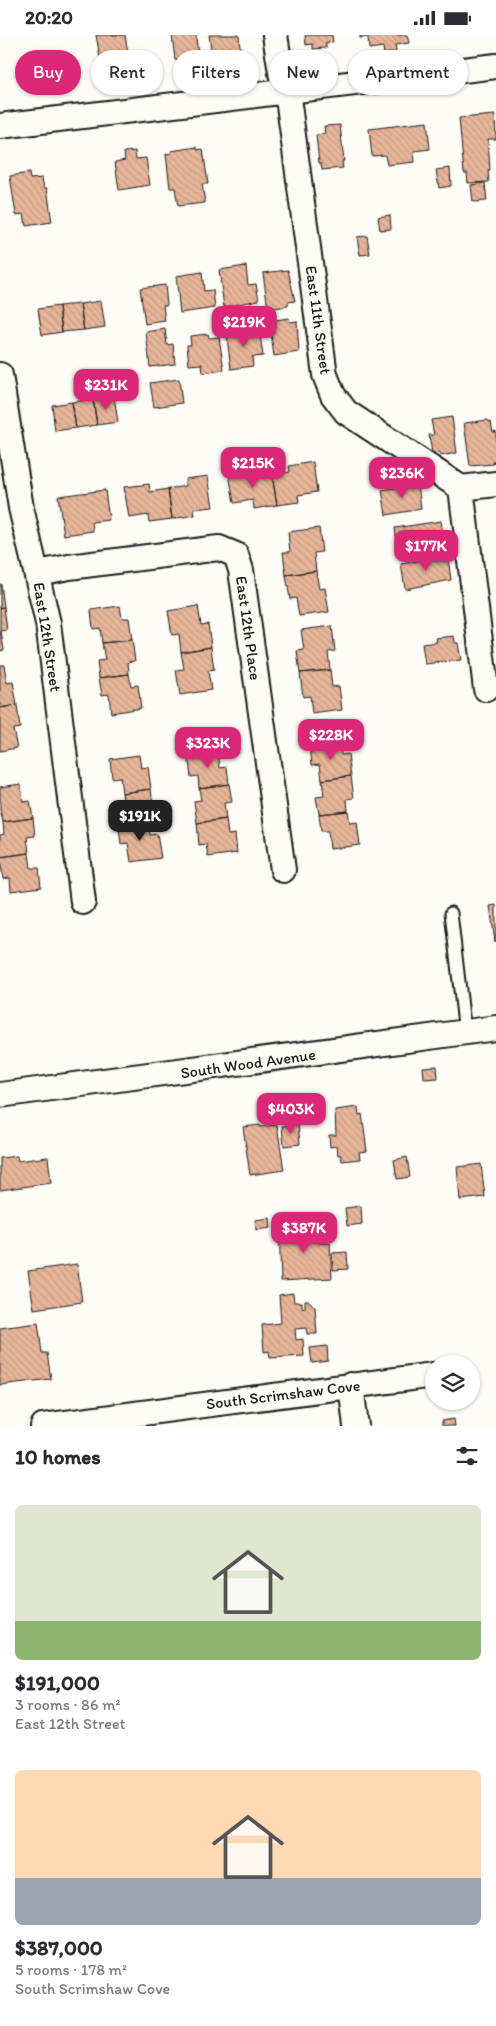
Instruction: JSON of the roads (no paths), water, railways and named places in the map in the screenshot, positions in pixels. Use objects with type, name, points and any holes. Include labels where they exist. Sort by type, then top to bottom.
[{"type":"street","name":"East 11th Street","points":[[276,35],[278,50]]},
{"type":"street","points":[[338,84],[496,66]]},
{"type":"street","points":[[0,126],[269,92]]},
{"type":"street","name":"East 11th Street","points":[[286,95],[326,375],[333,395],[346,412],[461,488]]},
{"type":"street","name":"East 12th Street","points":[[0,375],[21,508],[38,573],[48,623],[83,901]]},
{"type":"street","points":[[486,689],[489,646],[461,488],[496,484]]},
{"type":"street","name":"East 12th Place","points":[[38,573],[69,567],[219,548],[236,555],[241,570],[283,871]]},
{"type":"street","name":"South Wood Avenue","points":[[0,1095],[496,1028]]},
{"type":"street","name":"South Scrimshaw Cove","points":[[43,1426],[425,1376]]},
{"type":"street","points":[[351,1385],[356,1426]]},
{"type":"lane","points":[[451,913],[465,1033]]}]
